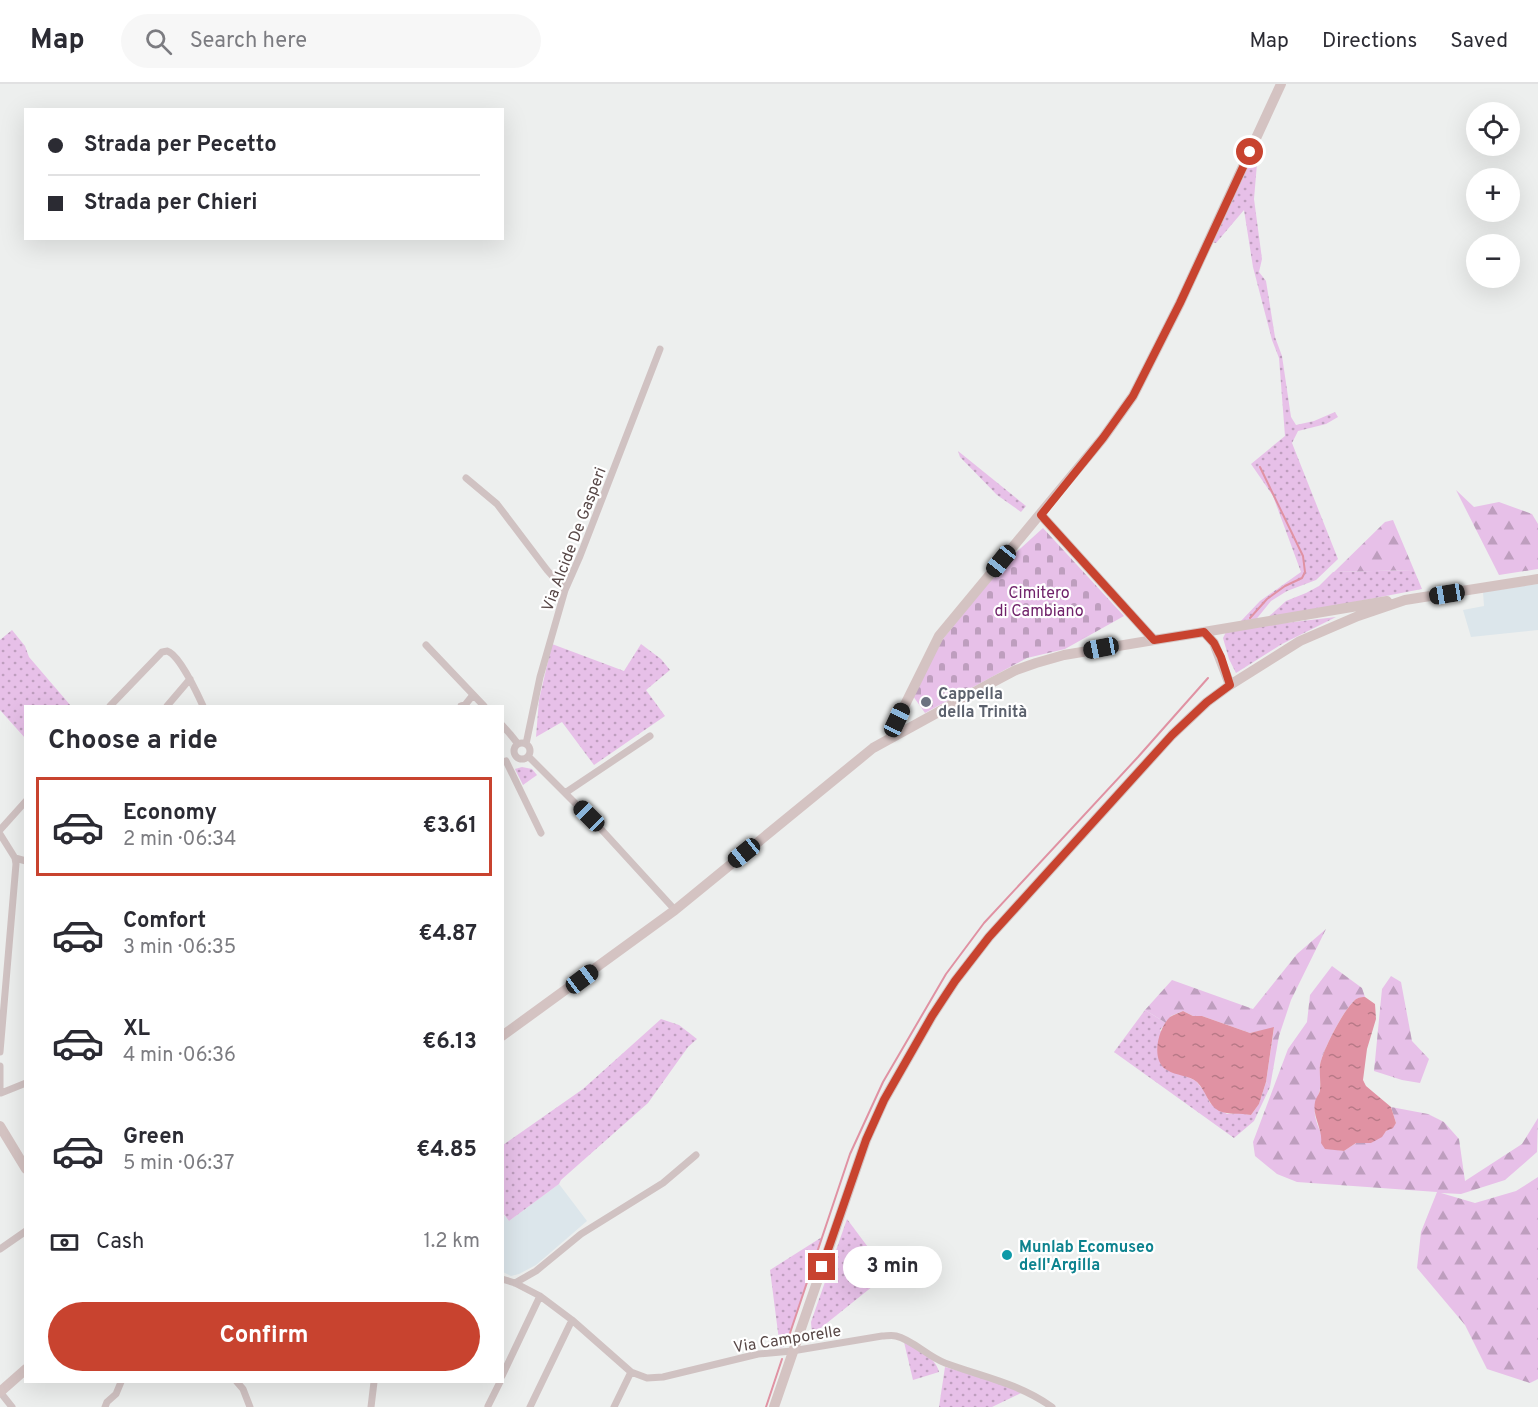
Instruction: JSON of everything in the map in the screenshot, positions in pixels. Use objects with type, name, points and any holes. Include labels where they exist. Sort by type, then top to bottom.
[{"type":"street","points":[[891,738],[891,733],[939,636],[1026,530],[1041,515],[1103,438],[1133,396],[1180,303],[1281,84]]},
{"type":"street","name":"Via Alcide De Gasperi","points":[[522,744],[565,590],[660,349]]},
{"type":"street","points":[[466,478],[497,504],[565,590]]},
{"type":"street","points":[[1041,515],[1154,640]]},
{"type":"street","points":[[504,1035],[675,910],[864,756],[891,738],[1016,670],[1064,655],[1386,601],[1538,579]]},
{"type":"street","points":[[774,1407],[866,1140],[884,1100],[932,1016],[955,981],[989,937],[1172,735],[1207,702],[1300,641],[1358,616],[1405,600]]},
{"type":"street","points":[[1204,632],[1214,643],[1221,657],[1230,685]]},
{"type":"street","points":[[426,645],[483,705]]},
{"type":"street","points":[[111,705],[162,652],[167,651],[177,659],[203,705]]},
{"type":"street","points":[[168,705],[190,679]]},
{"type":"street","points":[[465,705],[473,695]]},
{"type":"street","points":[[504,727],[522,744],[529,746],[531,751],[529,757],[523,760],[515,756]]},
{"type":"street","points":[[565,793],[650,736]]},
{"type":"street","points":[[515,756],[514,750],[522,744]]},
{"type":"street","points":[[515,756],[504,763],[541,833]]},
{"type":"street","points":[[529,757],[600,828],[675,910]]},
{"type":"street","points":[[0,1052],[16,864],[0,832],[24,803]]},
{"type":"street","points":[[15,858],[24,860]]},
{"type":"street","points":[[0,1066],[0,1093],[24,1084]]},
{"type":"street","points":[[0,1126],[24,1166]]},
{"type":"street","points":[[515,1283],[536,1270],[581,1234],[663,1183],[696,1155]]},
{"type":"street","points":[[0,1249],[24,1232]]},
{"type":"street","points":[[504,1280],[540,1296],[572,1320],[631,1372],[614,1407]]},
{"type":"street","points":[[504,1372],[540,1296]]},
{"type":"street","points":[[530,1407],[572,1320]]},
{"type":"street","name":"Via Camporelle","points":[[631,1372],[646,1378],[663,1377],[758,1354],[792,1351],[882,1336],[896,1336],[942,1362],[1005,1382],[1052,1407]]},
{"type":"street","points":[[12,1407],[0,1392],[24,1371]]},
{"type":"street","points":[[105,1407],[116,1394],[121,1383]]},
{"type":"street","points":[[238,1383],[243,1389],[250,1407]]},
{"type":"street","points":[[371,1407],[374,1383]]},
{"type":"street","points":[[489,1406],[500,1383]]},
{"type":"shaded area","points":[[1538,584],[1538,630],[1471,637],[1463,610],[1484,606],[1483,592]]},
{"type":"shaded area","points":[[559,1184],[587,1221],[536,1265],[511,1276],[504,1272],[504,1215],[509,1221]]},
{"type":"green space","points":[[1259,140],[1254,199],[1262,259],[1259,272],[1266,281],[1275,337],[1282,356],[1291,417],[1296,425],[1314,421],[1335,412],[1338,417],[1326,424],[1298,431],[1292,443],[1338,559],[1316,580],[1287,591],[1271,601],[1254,622],[1240,622],[1260,601],[1301,572],[1273,496],[1251,464],[1285,436],[1279,358],[1253,267],[1244,210],[1216,243],[1212,242]]},
{"type":"green space","points":[[958,451],[1026,506],[1021,512],[997,495],[960,457]]},
{"type":"green space","points":[[1456,490],[1474,507],[1499,502],[1532,514],[1538,524],[1538,569],[1499,575]]},
{"type":"green space","points":[[1393,520],[1414,570],[1334,572],[1385,522]]},
{"type":"green space","name":"Cimitero di Cambiano","points":[[1043,528],[1124,616],[1065,649],[1027,658],[925,713],[913,696],[939,644],[1000,567]]},
{"type":"green space","points":[[1414,570],[1422,589],[1266,619],[1286,601],[1319,586],[1333,572]]},
{"type":"green space","points":[[1336,617],[1282,644],[1236,673],[1229,659],[1223,638],[1227,630]]},
{"type":"green space","points":[[12,630],[25,646],[29,657],[70,705],[24,705],[24,737],[0,710],[0,640]]},
{"type":"green space","points":[[552,644],[624,671],[641,644],[661,659],[670,670],[646,690],[665,716],[594,765],[562,722],[536,737],[539,700]]},
{"type":"green space","points":[[522,767],[532,769],[537,775],[523,785],[515,769]]},
{"type":"green space","points":[[1326,929],[1291,1000],[1279,1036],[1270,1087],[1266,1082],[1274,1028],[1250,1033],[1183,1011],[1171,1016],[1166,1023],[1145,1010],[1172,980],[1253,1009],[1297,954]]},
{"type":"green space","points":[[1332,966],[1362,988],[1365,997],[1354,1001],[1344,1014],[1329,1041],[1320,1065],[1320,1086],[1315,1115],[1319,1129],[1331,1149],[1344,1151],[1356,1143],[1371,1143],[1396,1123],[1391,1107],[1428,1114],[1444,1122],[1459,1139],[1465,1181],[1522,1144],[1538,1118],[1537,1152],[1505,1180],[1461,1194],[1441,1193],[1475,1203],[1516,1191],[1538,1177],[1538,1379],[1530,1383],[1487,1369],[1465,1325],[1417,1268],[1421,1232],[1437,1192],[1297,1182],[1277,1174],[1255,1156],[1253,1142],[1288,1049],[1307,1022],[1310,995]]},
{"type":"green space","points":[[1391,976],[1401,982],[1412,1041],[1429,1059],[1420,1083],[1374,1071],[1382,989]]},
{"type":"green space","points":[[1145,1010],[1166,1023],[1160,1030],[1184,1075],[1196,1081],[1210,1103],[1227,1114],[1251,1115],[1259,1104],[1266,1082],[1270,1087],[1254,1121],[1234,1138],[1114,1052]]},
{"type":"green space","points":[[661,1019],[679,1025],[697,1039],[688,1047],[648,1103],[559,1184],[509,1221],[504,1214],[504,1144],[583,1089]]},
{"type":"green space","points":[[847,1219],[888,1274],[812,1335],[811,1322]]},
{"type":"green space","points":[[822,1237],[785,1346],[780,1348],[770,1270]]},
{"type":"green space","points":[[904,1342],[930,1358],[939,1372],[913,1380]]},
{"type":"green space","points":[[945,1367],[998,1382],[1021,1393],[992,1407],[939,1407]]},
{"type":"water","points":[[1365,997],[1375,1004],[1376,1019],[1367,1049],[1363,1080],[1366,1086],[1391,1107],[1396,1123],[1382,1137],[1371,1143],[1356,1143],[1344,1151],[1325,1149],[1321,1143],[1314,1107],[1320,1091],[1320,1065],[1329,1041],[1344,1014],[1355,1000]]},
{"type":"water","points":[[1183,1011],[1250,1033],[1274,1027],[1266,1082],[1259,1104],[1251,1115],[1219,1111],[1212,1105],[1197,1082],[1162,1066],[1157,1052],[1159,1036],[1170,1017]]},
{"type":"waterway","points":[[1250,618],[1267,599],[1285,586],[1302,578],[1305,572],[1303,556],[1260,467]]},
{"type":"waterway","points":[[786,1345],[850,1154],[883,1082],[946,974],[984,923],[1208,678]]},
{"type":"waterway","points":[[766,1407],[782,1359]]},
{"type":"place","name":"Cappella della Trinità","points":[[926,702]]},
{"type":"place","name":"Munlab Ecomuseo dell'Argilla","points":[[1007,1255]]},
{"type":"route","points":[[822,1267],[866,1140],[884,1100],[932,1016],[955,981],[989,937],[1172,735],[1207,702],[1230,685],[1221,657],[1214,643],[1204,632],[1154,640],[1041,515],[1103,438],[1133,396],[1180,303],[1250,152]]}]
